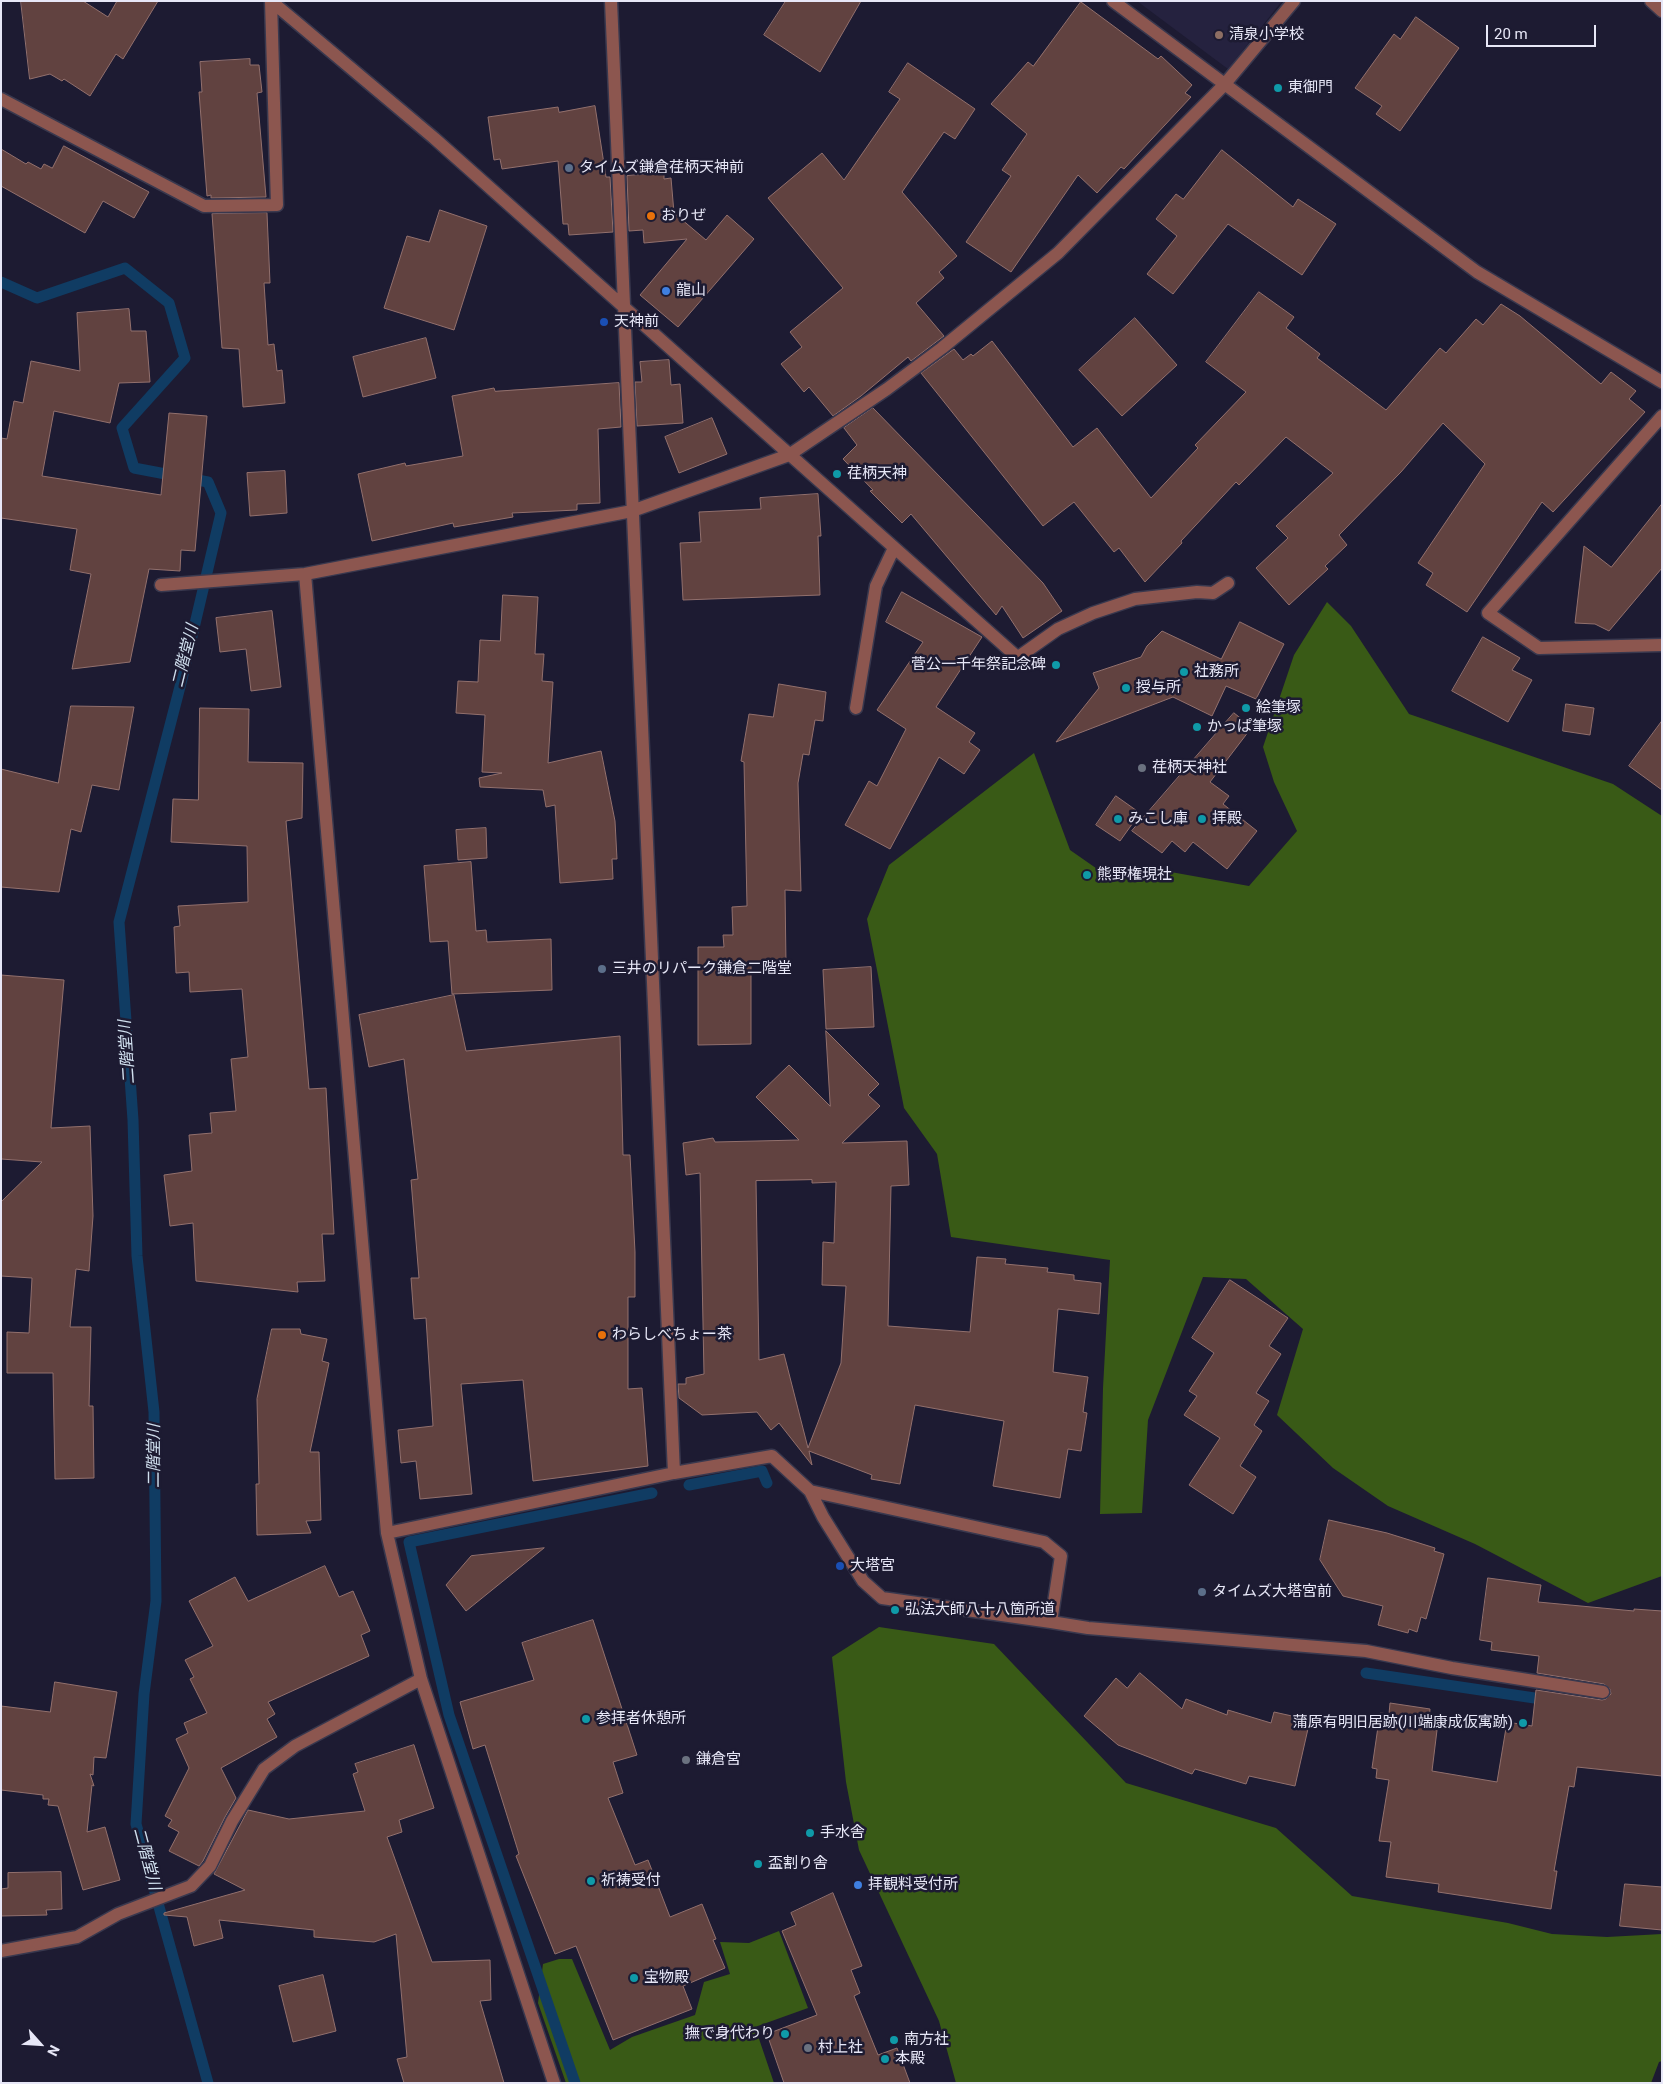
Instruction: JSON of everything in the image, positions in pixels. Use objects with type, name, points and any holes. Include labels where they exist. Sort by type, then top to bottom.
[{"type":"street","points":[[1,99],[204,206],[277,205],[271,1]]},
{"type":"street","points":[[271,1],[434,138],[1021,661],[1058,628],[1093,612],[1135,599],[1197,592],[1213,593],[1228,583]]},
{"type":"street","points":[[611,1],[674,1473]]},
{"type":"street","points":[[1113,1],[1477,272],[1662,382]]},
{"type":"street","points":[[161,585],[305,574],[632,511],[789,455],[886,389],[942,348],[1058,253],[1224,85],[1294,1]]},
{"type":"street","points":[[1651,1],[1662,11]]},
{"type":"street","points":[[1662,416],[1488,613],[1539,648],[1662,645]]},
{"type":"street","points":[[856,708],[876,586],[894,548]]},
{"type":"street","points":[[305,574],[387,1533],[421,1679],[554,2083]]},
{"type":"street","points":[[387,1533],[674,1473],[772,1456],[810,1491],[823,1517],[863,1581],[882,1598],[1088,1628],[1366,1651],[1452,1668],[1603,1692]]},
{"type":"street","points":[[810,1491],[1044,1542],[1061,1556],[1051,1622]]},
{"type":"street","points":[[1,1951],[77,1937],[118,1914],[191,1886],[210,1866],[232,1821],[264,1770],[295,1746],[421,1679]]},
{"type":"shaded area","name":"清泉小学校","points":[[1137,1],[1282,1],[1228,69]]},
{"type":"green space","points":[[1327,602],[1351,626],[1409,714],[1613,784],[1662,816],[1662,1576],[1588,1603],[1475,1544],[1388,1506],[1333,1468],[1277,1415],[1303,1329],[1246,1279],[1203,1277],[1148,1420],[1142,1513],[1100,1514],[1103,1388],[1110,1260],[951,1237],[937,1154],[904,1108],[867,919],[889,865],[1034,753],[1070,850],[1103,873],[1154,869],[1249,886],[1297,831],[1274,782],[1263,747],[1294,655]]},
{"type":"green space","points":[[879,1627],[994,1644],[1126,1783],[1276,1828],[1352,1896],[1508,1923],[1552,1934],[1607,1937],[1662,1934],[1662,2061],[1659,2062],[1651,2083],[956,2083],[939,2021],[859,1850],[846,1782],[832,1657]]},
{"type":"green space","points":[[779,1931],[808,2008],[755,2027],[774,2083],[566,2083],[538,2003],[543,1964],[559,1959],[572,1959],[610,2050],[632,2037],[695,2015],[704,1982],[730,1974],[720,1942],[749,1943]]},
{"type":"building","points":[[21,1],[83,1],[108,17],[117,1],[158,1],[123,59],[116,54],[90,96],[64,79],[62,81],[50,74],[30,79]]},
{"type":"building","points":[[786,1],[861,1],[820,72],[764,35]]},
{"type":"building","points":[[1081,2],[1158,59],[1161,56],[1192,85],[1185,93],[1191,97],[1124,169],[1121,167],[1097,193],[1078,175],[1011,272],[966,242],[1011,176],[1002,170],[1027,134],[991,104],[1028,62],[1033,66]]},
{"type":"building","points":[[1416,17],[1459,48],[1400,131],[1376,114],[1382,106],[1355,88],[1394,34],[1400,39]]},
{"type":"building","points":[[250,59],[250,65],[259,65],[262,92],[257,93],[266,197],[211,198],[211,195],[207,196],[199,92],[202,92],[200,62]]},
{"type":"building","points":[[908,63],[975,109],[955,139],[944,132],[902,192],[957,256],[939,272],[944,278],[916,303],[944,336],[911,361],[908,357],[861,396],[833,416],[809,387],[804,392],[781,364],[802,347],[790,332],[843,288],[768,198],[822,153],[844,180],[900,99],[889,92]]},
{"type":"building","points":[[595,106],[606,177],[610,177],[613,232],[569,235],[568,224],[563,224],[558,161],[502,169],[500,159],[494,160],[488,117],[558,107],[559,112]]},
{"type":"building","points":[[64,146],[149,192],[134,218],[103,201],[85,233],[1,186],[1,149],[26,164],[28,162],[41,169],[44,164],[52,168]]},
{"type":"building","points":[[1222,150],[1293,207],[1298,199],[1336,224],[1302,275],[1228,224],[1173,294],[1147,274],[1177,236],[1156,219],[1176,194],[1183,199]]},
{"type":"building","points":[[664,173],[664,179],[671,178],[674,213],[706,240],[727,215],[754,239],[678,327],[640,295],[687,239],[644,243],[643,230],[629,231],[627,176]]},
{"type":"building","points":[[440,210],[487,226],[454,330],[384,308],[407,236],[429,242]]},
{"type":"building","points":[[267,213],[270,283],[264,283],[268,345],[274,344],[277,371],[282,370],[285,403],[243,407],[239,349],[222,348],[212,214]]},
{"type":"building","points":[[1259,292],[1294,317],[1286,328],[1320,354],[1317,358],[1386,410],[1440,348],[1446,353],[1476,319],[1483,325],[1501,304],[1520,316],[1601,384],[1611,372],[1636,391],[1629,399],[1645,412],[1553,512],[1542,502],[1467,612],[1426,585],[1433,573],[1418,563],[1485,464],[1443,423],[1401,472],[1339,535],[1347,545],[1325,566],[1328,569],[1289,605],[1256,568],[1288,538],[1276,526],[1333,473],[1286,437],[1239,485],[1236,482],[1145,582],[1119,548],[1114,552],[1074,502],[1043,526],[921,373],[954,349],[963,360],[971,354],[973,356],[992,341],[1073,447],[1097,428],[1151,498],[1198,448],[1195,445],[1246,392],[1206,362]]},
{"type":"building","points":[[129,309],[131,331],[146,331],[150,382],[119,383],[110,423],[54,411],[42,476],[161,495],[169,413],[207,416],[195,551],[181,550],[180,571],[149,569],[130,662],[72,669],[91,574],[70,570],[77,529],[1,518],[1,438],[7,439],[14,401],[23,403],[31,361],[80,371],[77,313]]},
{"type":"building","points":[[1135,318],[1177,365],[1122,416],[1079,370]]},
{"type":"building","points":[[426,338],[436,378],[363,397],[353,357]]},
{"type":"building","points":[[669,360],[671,385],[680,384],[683,423],[637,426],[635,382],[642,382],[640,362]]},
{"type":"building","points":[[619,383],[621,427],[598,429],[600,503],[577,504],[577,510],[512,513],[513,517],[454,527],[453,523],[372,541],[358,474],[405,463],[406,466],[463,456],[452,396],[494,388],[495,391]]},
{"type":"building","points":[[873,408],[1043,583],[1062,611],[1023,638],[1002,606],[996,615],[911,514],[902,523],[870,491],[873,490],[843,459],[857,445],[844,428]]},
{"type":"building","points":[[712,418],[727,454],[679,473],[665,437]]},
{"type":"building","points":[[285,471],[287,513],[250,516],[247,473]]},
{"type":"building","points":[[818,494],[821,536],[818,536],[820,595],[683,600],[680,543],[701,542],[699,512],[761,509],[760,498]]},
{"type":"building","points":[[1662,504],[1662,568],[1609,631],[1595,624],[1575,623],[1584,546],[1611,567]]},
{"type":"building","points":[[902,592],[982,637],[936,707],[975,733],[969,742],[980,750],[964,774],[939,757],[890,849],[845,825],[869,781],[877,786],[906,729],[877,710],[923,642],[886,622]]},
{"type":"building","points":[[503,595],[538,597],[535,654],[544,654],[542,681],[553,682],[548,763],[601,751],[615,821],[617,859],[612,859],[613,879],[560,883],[555,805],[546,807],[543,790],[480,787],[479,778],[502,773],[482,772],[485,715],[456,713],[458,681],[478,682],[480,640],[500,641]]},
{"type":"building","points":[[272,611],[281,687],[251,691],[246,649],[220,652],[216,618]]},
{"type":"building","points":[[1240,622],[1284,644],[1256,699],[1226,686],[1212,716],[1173,697],[1056,742],[1099,688],[1093,673],[1141,657],[1147,646],[1162,631],[1221,659]]},
{"type":"building","points":[[1483,637],[1520,658],[1512,670],[1532,680],[1508,722],[1452,691]]},
{"type":"building","points":[[779,684],[826,692],[823,721],[815,720],[809,755],[803,754],[798,783],[801,891],[785,890],[786,964],[751,964],[751,1044],[698,1045],[698,947],[724,947],[723,935],[733,935],[732,907],[747,906],[744,762],[741,761],[749,714],[773,717]]},
{"type":"building","points":[[1566,704],[1594,708],[1590,735],[1563,731]]},
{"type":"building","points":[[71,706],[134,707],[119,790],[92,785],[81,832],[71,829],[59,892],[1,887],[1,769],[58,783]]},
{"type":"building","points":[[200,708],[249,709],[248,762],[303,763],[302,818],[286,821],[309,1089],[326,1088],[334,1234],[322,1234],[325,1281],[297,1282],[298,1292],[196,1281],[193,1223],[170,1226],[164,1175],[192,1171],[189,1135],[212,1133],[210,1113],[236,1111],[231,1059],[248,1057],[242,989],[190,992],[189,972],[176,973],[174,927],[180,926],[178,906],[248,902],[247,846],[171,842],[173,799],[198,800]]},
{"type":"building","name":"拝殿","points":[[1234,713],[1252,727],[1210,782],[1229,796],[1223,804],[1257,831],[1227,869],[1193,842],[1185,852],[1172,841],[1162,853],[1132,831]]},
{"type":"building","points":[[1662,721],[1662,790],[1629,766]]},
{"type":"building","name":"みこし庫","points":[[1116,796],[1140,813],[1120,841],[1096,825]]},
{"type":"building","points":[[486,828],[487,858],[458,860],[456,830]]},
{"type":"building","points":[[471,862],[476,931],[486,930],[487,942],[551,939],[552,990],[452,994],[448,941],[430,942],[424,866]]},
{"type":"building","points":[[871,967],[874,1027],[826,1029],[823,970]]},
{"type":"building","points":[[1,975],[64,980],[51,1128],[90,1126],[93,1216],[89,1271],[76,1269],[70,1327],[91,1327],[89,1406],[93,1406],[94,1478],[55,1479],[53,1373],[7,1373],[7,1332],[29,1333],[32,1278],[1,1276],[1,1202],[42,1162],[1,1159]]},
{"type":"building","points":[[454,995],[466,1051],[620,1036],[623,1155],[630,1155],[635,1252],[635,1297],[628,1297],[628,1389],[642,1388],[648,1466],[533,1481],[523,1380],[461,1384],[472,1494],[420,1499],[416,1461],[401,1463],[398,1430],[433,1426],[426,1318],[414,1319],[411,1278],[419,1278],[411,1180],[418,1179],[404,1059],[369,1067],[359,1015]]},
{"type":"building","points":[[826,1031],[879,1084],[868,1095],[880,1106],[842,1143],[907,1141],[909,1185],[891,1186],[888,1326],[970,1332],[977,1257],[1006,1259],[1005,1264],[1048,1268],[1047,1272],[1074,1275],[1074,1280],[1101,1283],[1099,1314],[1058,1309],[1053,1372],[1088,1377],[1083,1412],[1087,1413],[1081,1451],[1068,1449],[1060,1498],[993,1486],[1004,1421],[915,1405],[900,1484],[871,1479],[872,1475],[809,1451],[812,1465],[779,1423],[771,1430],[757,1412],[702,1415],[679,1398],[678,1384],[686,1384],[686,1378],[704,1374],[700,1173],[686,1175],[683,1143],[713,1138],[715,1142],[799,1140],[756,1097],[789,1065],[830,1106]],"holes":[[[812,1180],[812,1183],[836,1182],[834,1243],[823,1242],[822,1285],[846,1286],[841,1363],[808,1448],[784,1354],[759,1360],[756,1181]]]},
{"type":"building","points":[[1230,1280],[1288,1318],[1269,1346],[1281,1354],[1256,1393],[1269,1401],[1254,1425],[1262,1431],[1240,1466],[1256,1477],[1233,1514],[1189,1485],[1220,1438],[1184,1415],[1197,1396],[1189,1391],[1214,1353],[1192,1338]]},
{"type":"building","points":[[272,1329],[300,1329],[301,1334],[327,1339],[322,1361],[329,1363],[310,1452],[319,1452],[321,1520],[306,1521],[311,1533],[257,1535],[256,1484],[259,1484],[257,1399]]},
{"type":"building","points":[[1329,1520],[1387,1533],[1435,1548],[1434,1551],[1444,1554],[1426,1619],[1421,1617],[1417,1632],[1409,1629],[1408,1633],[1378,1625],[1383,1606],[1343,1596],[1320,1560]]},
{"type":"building","points":[[544,1548],[466,1611],[446,1585],[471,1556]]},
{"type":"building","points":[[325,1566],[339,1597],[353,1591],[370,1631],[361,1635],[369,1656],[268,1702],[275,1714],[267,1719],[277,1737],[221,1768],[236,1798],[199,1866],[169,1851],[179,1832],[168,1826],[172,1820],[165,1816],[189,1768],[176,1739],[188,1733],[184,1723],[207,1713],[190,1679],[194,1677],[185,1660],[213,1646],[189,1601],[235,1577],[248,1601]]},
{"type":"building","points":[[1488,1578],[1541,1585],[1538,1602],[1634,1611],[1634,1609],[1662,1611],[1662,1776],[1577,1767],[1574,1787],[1569,1786],[1554,1871],[1557,1871],[1551,1909],[1438,1892],[1439,1884],[1386,1877],[1391,1842],[1379,1841],[1389,1780],[1376,1778],[1377,1769],[1372,1768],[1380,1713],[1389,1714],[1390,1703],[1430,1709],[1429,1721],[1438,1722],[1432,1771],[1497,1782],[1507,1722],[1532,1726],[1536,1690],[1602,1700],[1611,1694],[1610,1689],[1604,1684],[1537,1673],[1539,1656],[1491,1650],[1492,1642],[1480,1640]]},
{"type":"building","points":[[593,1620],[637,1755],[613,1762],[623,1793],[608,1798],[635,1865],[648,1860],[670,1917],[702,1904],[716,1939],[713,1940],[725,1968],[683,1986],[692,2009],[613,2040],[576,1946],[555,1954],[516,1856],[519,1854],[485,1745],[473,1749],[460,1702],[534,1680],[522,1643]]},
{"type":"building","points":[[1140,1673],[1182,1709],[1186,1699],[1227,1715],[1228,1710],[1271,1723],[1274,1712],[1310,1720],[1295,1786],[1249,1776],[1246,1784],[1195,1769],[1192,1774],[1118,1745],[1084,1716],[1116,1678],[1127,1688]]},
{"type":"building","points":[[55,1682],[117,1692],[106,1758],[94,1757],[93,1775],[90,1774],[94,1786],[92,1785],[87,1832],[105,1827],[120,1880],[83,1890],[58,1806],[48,1805],[49,1799],[43,1799],[43,1795],[1,1790],[1,1706],[50,1712]]},
{"type":"building","points":[[414,1745],[434,1808],[399,1820],[402,1832],[387,1837],[432,1962],[490,1960],[491,2000],[480,2001],[504,2083],[404,2083],[397,2059],[407,2057],[396,1934],[374,1942],[314,1937],[314,1930],[219,1920],[223,1938],[194,1946],[187,1917],[164,1915],[164,1913],[245,1890],[214,1874],[248,1810],[289,1819],[365,1811],[353,1774],[358,1772],[355,1764]]},
{"type":"building","points":[[61,1872],[62,1909],[46,1910],[47,1915],[1,1916],[1,1889],[8,1888],[8,1873]]},
{"type":"building","points":[[1625,1884],[1662,1887],[1662,1930],[1620,1926]]},
{"type":"building","points":[[833,1893],[862,1966],[851,1970],[860,1993],[854,1996],[878,2055],[897,2048],[910,2083],[784,2083],[767,2034],[817,2015],[782,1931],[796,1925],[791,1913]]},
{"type":"building","points":[[323,1975],[336,2031],[293,2042],[279,1986]]},
{"type":"waterway","name":"二階堂川","points":[[1,282],[37,298],[125,268],[169,303],[185,358],[122,428],[134,468],[208,482],[221,513],[182,679],[119,922],[133,1120],[137,1256],[154,1412],[156,1601],[144,1694],[136,1824],[208,2083]]},
{"type":"waterway","points":[[689,1485],[762,1471],[767,1483]]},
{"type":"waterway","points":[[575,2083],[449,1715],[409,1542],[652,1493]]},
{"type":"waterway","points":[[1366,1673],[1548,1700]]},
{"type":"place","name":"清泉小学校","points":[[1219,35]]},
{"type":"place","name":"東御門","points":[[1278,88]]},
{"type":"place","name":"タイムズ鎌倉荏柄天神前","points":[[569,168]]},
{"type":"place","name":"おりぜ","points":[[651,216]]},
{"type":"place","name":"龍山","points":[[666,291]]},
{"type":"place","name":"天神前","points":[[604,322]]},
{"type":"place","name":"荏柄天神","points":[[837,474]]},
{"type":"place","name":"菅公一千年祭記念碑","points":[[1056,665]]},
{"type":"place","name":"社務所","points":[[1184,672]]},
{"type":"place","name":"授与所","points":[[1126,688]]},
{"type":"place","name":"絵筆塚","points":[[1246,708]]},
{"type":"place","name":"かっぱ筆塚","points":[[1197,727]]},
{"type":"place","name":"荏柄天神社","points":[[1142,768]]},
{"type":"place","name":"みこし庫","points":[[1118,819]]},
{"type":"place","name":"拝殿","points":[[1202,819]]},
{"type":"place","name":"熊野権現社","points":[[1087,875]]},
{"type":"place","name":"三井のリパーク鎌倉二階堂","points":[[602,969]]},
{"type":"place","name":"わらしべちょー茶","points":[[602,1335]]},
{"type":"place","name":"大塔宮","points":[[840,1566]]},
{"type":"place","name":"タイムズ大塔宮前","points":[[1202,1592]]},
{"type":"place","name":"弘法大師八十八箇所道","points":[[895,1610]]},
{"type":"place","name":"参拝者休憩所","points":[[586,1719]]},
{"type":"place","name":"蒲原有明旧居跡(川端康成仮寓跡)","points":[[1523,1723]]},
{"type":"place","name":"鎌倉宮","points":[[686,1760]]},
{"type":"place","name":"手水舎","points":[[810,1833]]},
{"type":"place","name":"盃割り舎","points":[[758,1864]]},
{"type":"place","name":"祈祷受付","points":[[591,1881]]},
{"type":"place","name":"拝観料受付所","points":[[858,1885]]},
{"type":"place","name":"宝物殿","points":[[634,1978]]},
{"type":"place","name":"撫で身代わり","points":[[785,2034]]},
{"type":"place","name":"南方社","points":[[894,2040]]},
{"type":"place","name":"村上社","points":[[808,2048]]},
{"type":"place","name":"本殿","points":[[885,2059]]}]
